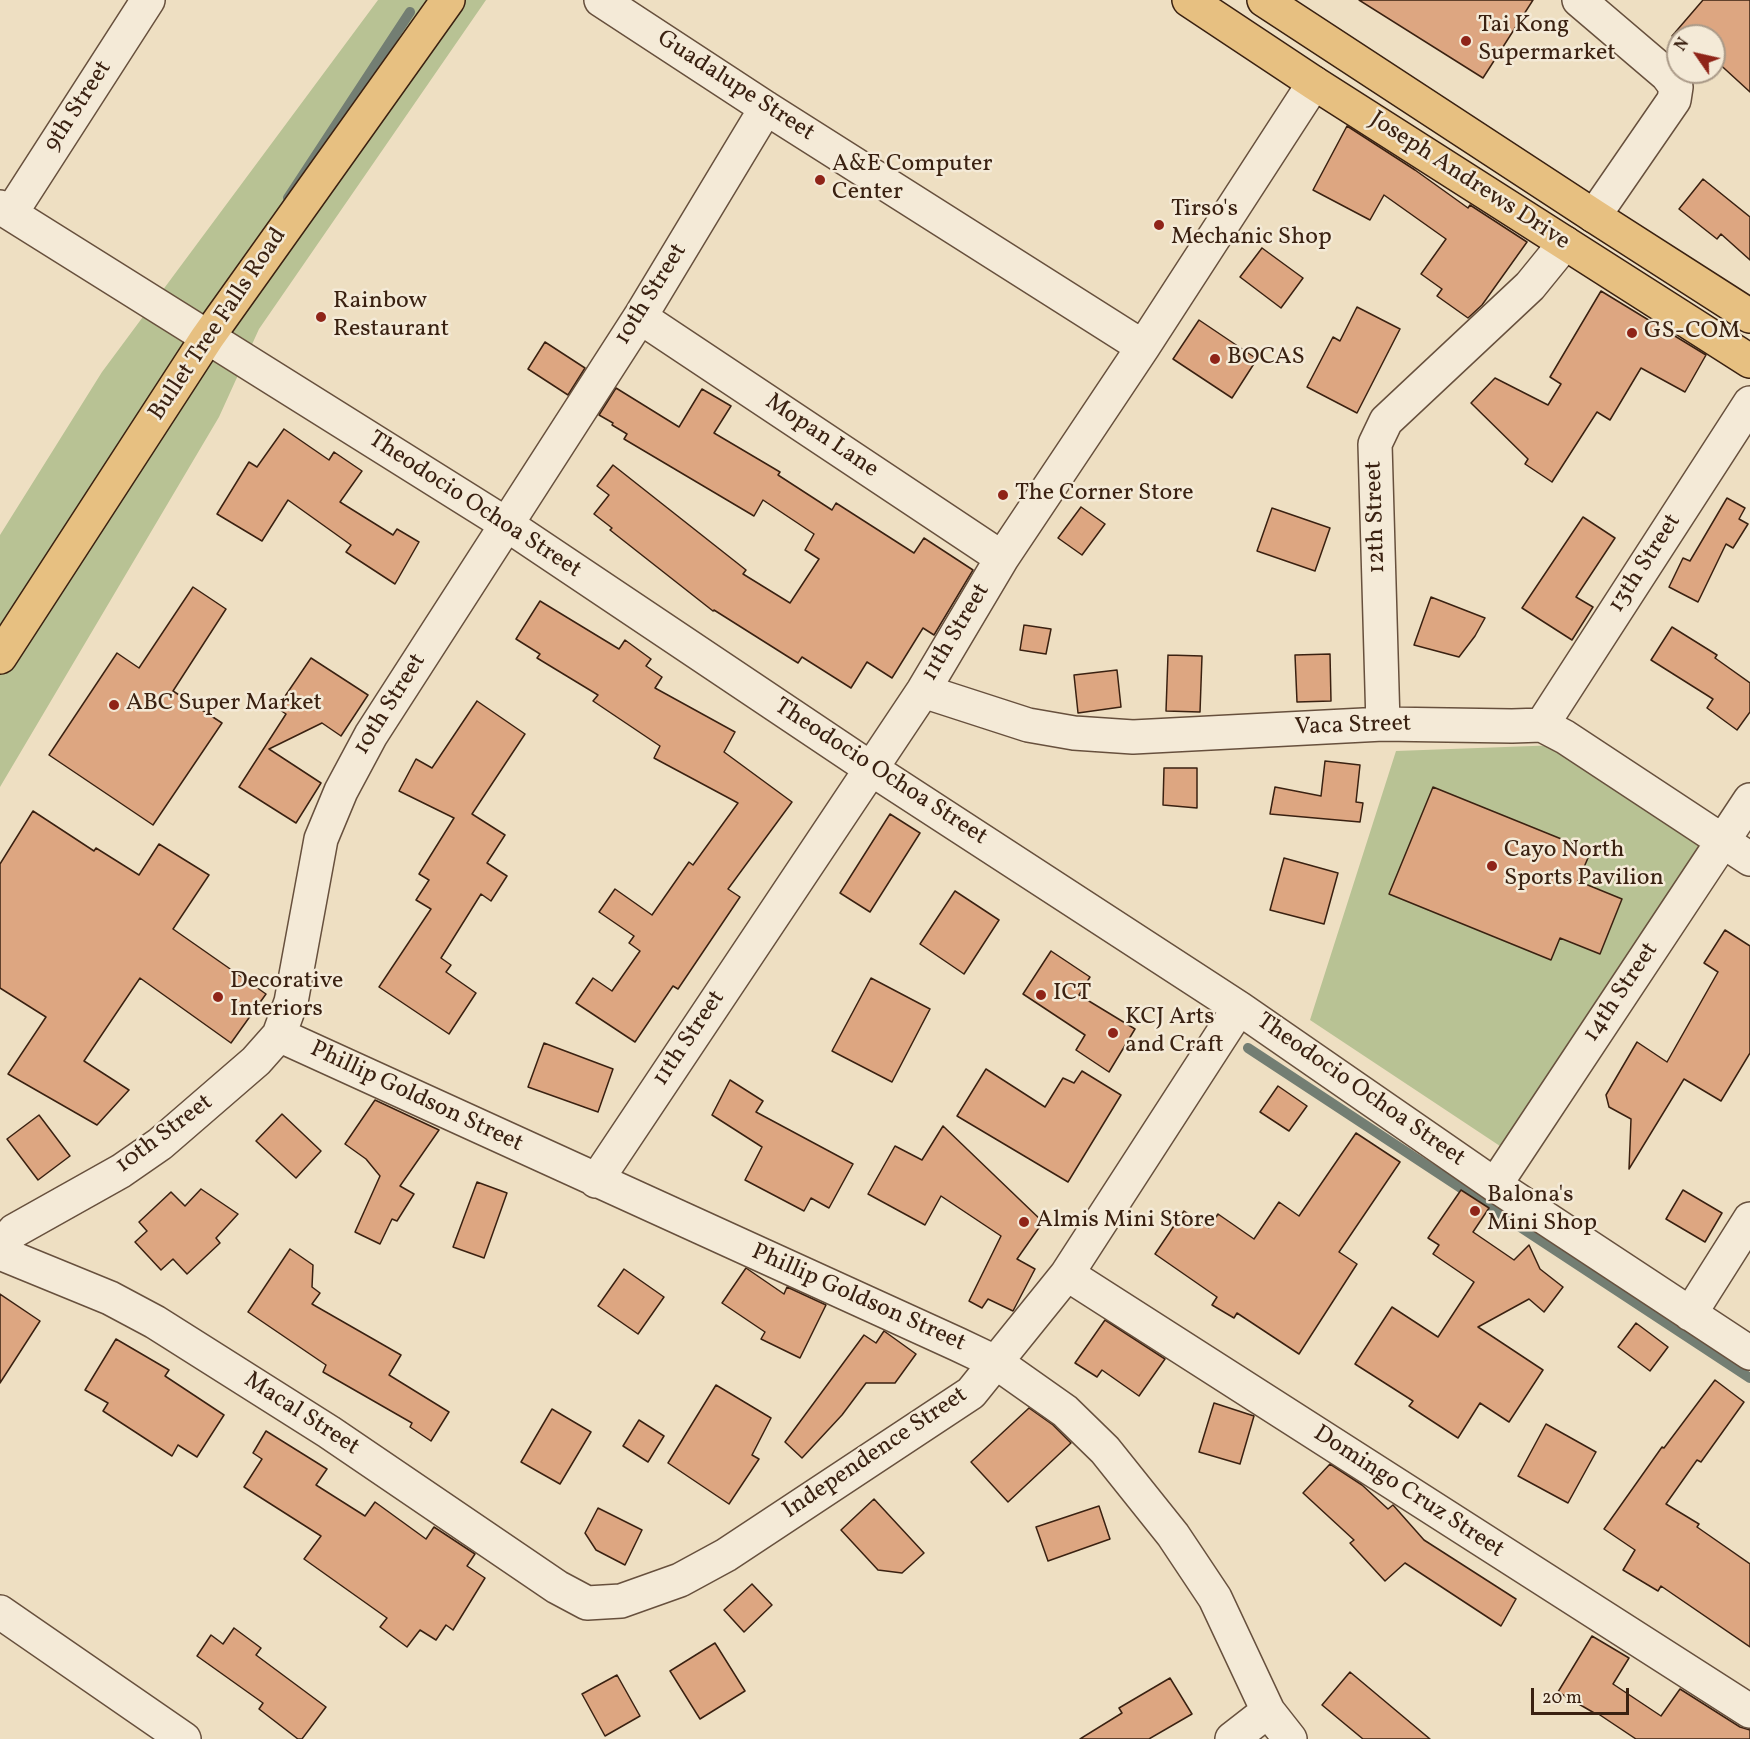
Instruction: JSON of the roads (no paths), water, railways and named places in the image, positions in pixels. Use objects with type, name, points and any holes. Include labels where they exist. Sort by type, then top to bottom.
[{"type":"main road","name":"Joseph Andrews Drive","points":[[1189,0],[1314,83],[1750,361]]},
{"type":"main road","name":"Joseph Andrews Drive","points":[[1264,0],[1750,316]]},
{"type":"main road","name":"Bullet Tree Falls Road","points":[[0,657],[207,338],[445,1]]},
{"type":"street","name":"9th Street","points":[[6,210],[148,0]]},
{"type":"street","name":"Guadalupe Street","points":[[602,0],[766,108],[1143,347]]},
{"type":"street","points":[[1579,0],[1667,75],[1676,87],[1674,100],[1594,216]]},
{"type":"street","name":"11th Street","points":[[596,1180],[923,691],[1002,558],[1143,347],[1314,83]]},
{"type":"street","name":"10th Street","points":[[0,1247],[14,1231],[121,1171],[160,1144],[256,1061],[279,1035],[291,1002],[321,839],[340,791],[371,735],[640,317],[766,108]]},
{"type":"street","name":"Theodocio Ochoa Street","points":[[6,210],[506,524],[870,768],[1239,1008],[1494,1185],[1750,1353]]},
{"type":"street","name":"12th Street","points":[[1383,724],[1375,444],[1386,422],[1530,286],[1565,243]]},
{"type":"street","name":"Mopan Lane","points":[[640,317],[1002,558]]},
{"type":"street","name":"13th Street","points":[[1542,725],[1750,403]]},
{"type":"street","name":"Vaca Street","points":[[923,691],[1028,725],[1074,733],[1110,736],[1133,737],[1383,724],[1542,725]]},
{"type":"street","points":[[1542,725],[1565,737],[1750,859]]},
{"type":"street","name":"14th Street","points":[[1494,1185],[1750,800]]},
{"type":"street","name":"Independence Street","points":[[587,1603],[621,1600],[680,1580],[726,1555],[971,1393],[1067,1274],[1239,1008]]},
{"type":"street","name":"Phillip Goldson Street","points":[[279,1035],[997,1363],[1065,1411],[1106,1450],[1173,1535],[1215,1598],[1268,1711],[1290,1739]]},
{"type":"street","points":[[1690,1314],[1750,1219]]},
{"type":"street","name":"Macal Street","points":[[0,1253],[110,1298],[155,1322],[329,1432],[557,1587],[587,1603]]},
{"type":"street","name":"Domingo Cruz Street","points":[[1067,1274],[1750,1711]]},
{"type":"street","points":[[0,1612],[166,1734]]},
{"type":"street","points":[[1232,1739],[1268,1711]]},
{"type":"waterway","points":[[288,198],[410,12]]},
{"type":"waterway","points":[[1248,1048],[1750,1378]]},
{"type":"place","name":"Tai Kong Supermarket","points":[[1466,41]]},
{"type":"place","name":"A&E Computer Center","points":[[820,180]]},
{"type":"place","name":"Tirso's Mechanic Shop","points":[[1159,225]]},
{"type":"place","name":"Rainbow Restaurant","points":[[321,317]]},
{"type":"place","name":"GS-COM","points":[[1632,333]]},
{"type":"place","name":"BOCAS","points":[[1215,359]]},
{"type":"place","name":"The Corner Store","points":[[1003,495]]},
{"type":"place","name":"ABC Super Market","points":[[114,705]]},
{"type":"place","name":"Cayo North Sports Pavilion","points":[[1492,866]]},
{"type":"place","name":"ICT","points":[[1041,995]]},
{"type":"place","name":"Decorative Interiors","points":[[218,997]]},
{"type":"place","name":"KCJ Arts and Craft","points":[[1113,1033]]},
{"type":"place","name":"Balona's Mini Shop","points":[[1475,1211]]},
{"type":"place","name":"Almis Mini Store","points":[[1024,1222]]}]
